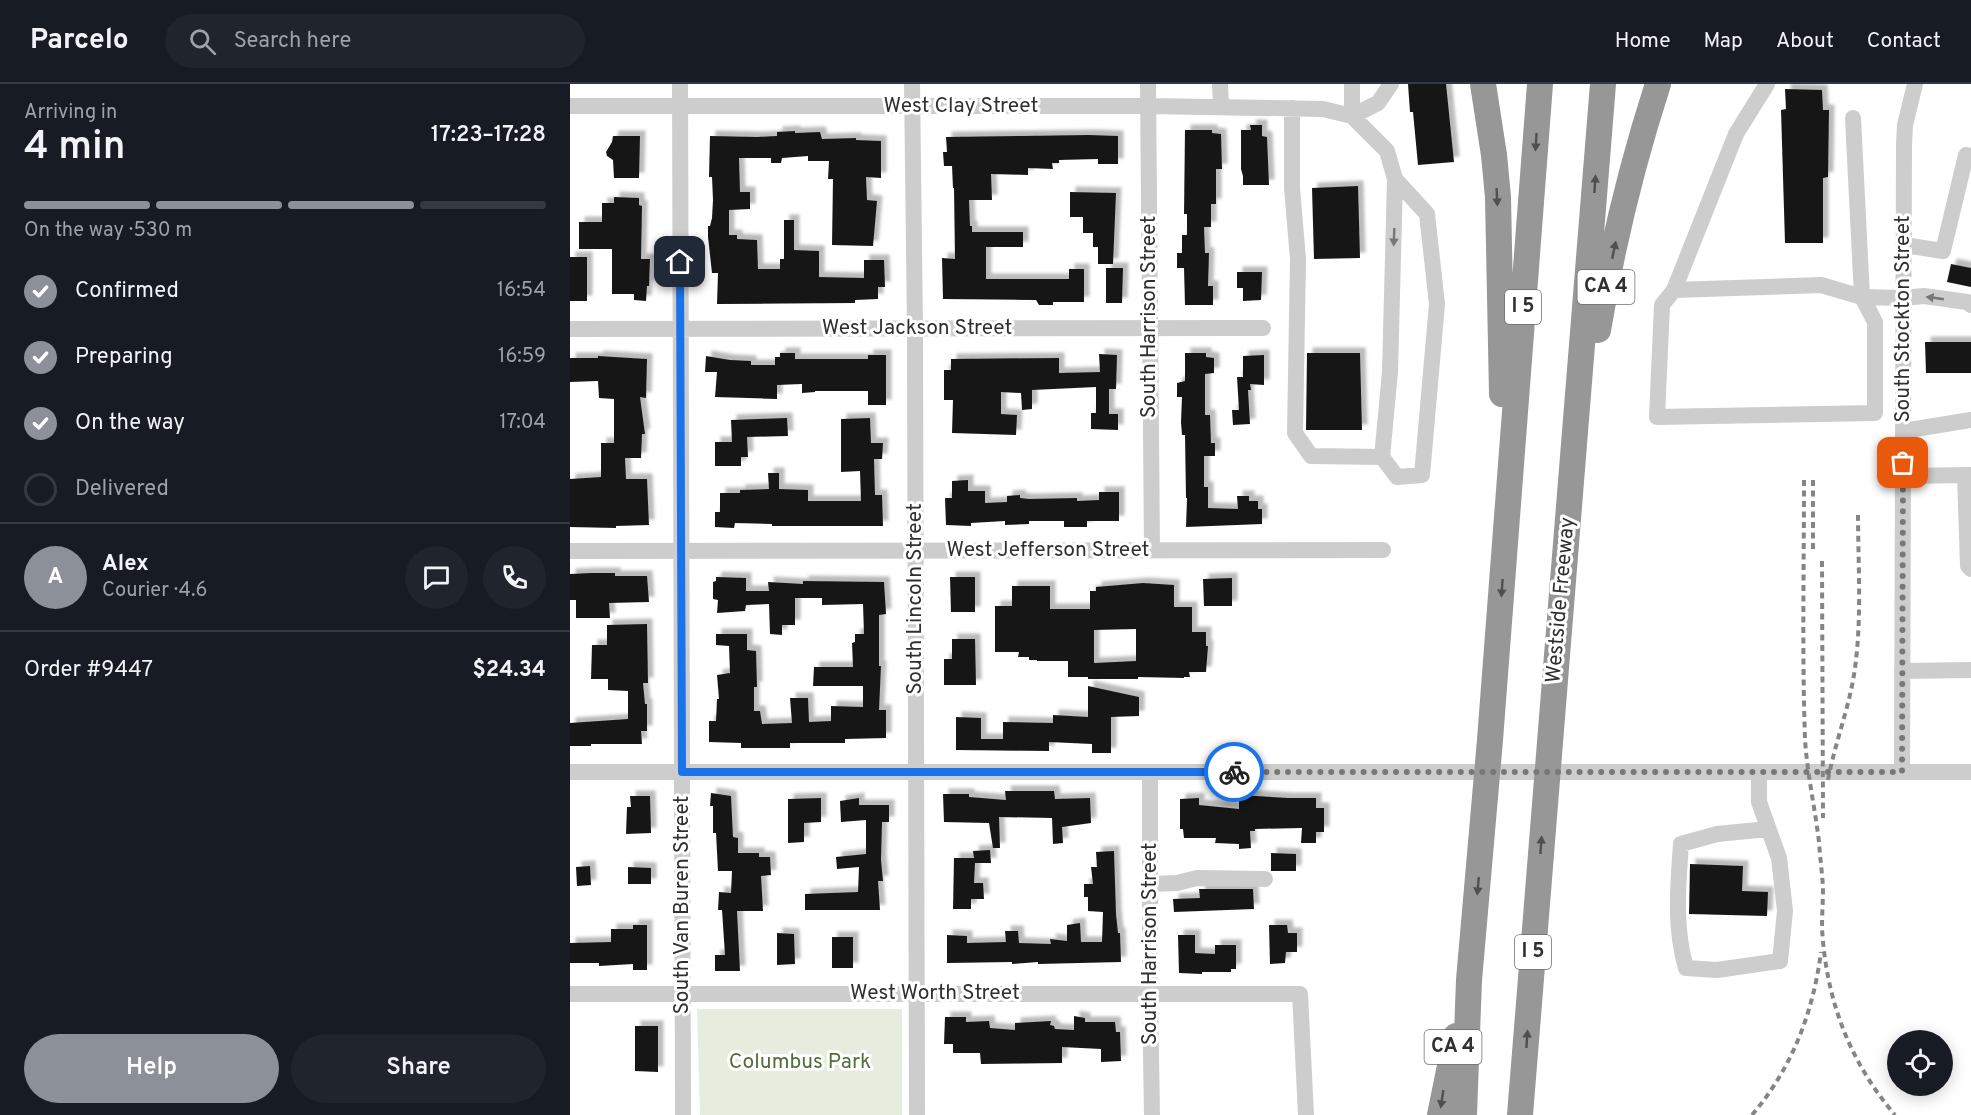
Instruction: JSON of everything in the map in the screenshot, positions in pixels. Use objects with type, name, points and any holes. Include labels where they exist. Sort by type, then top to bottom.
[{"type":"highway","points":[[1483,84],[1498,197],[1506,530]]},
{"type":"highway","name":"I 5","points":[[1464,1115],[1469,980],[1485,806],[1540,84]]},
{"type":"highway","name":"Westside Freeway","points":[[1522,1109],[1549,740],[1603,84]]},
{"type":"highway","name":"CA 4","points":[[1571,493],[1604,296],[1636,156],[1658,84]]},
{"type":"highway","name":"CA 4","points":[[1440,1115],[1469,980]]},
{"type":"street","name":"South Van Buren Street","points":[[680,84],[682,1115]]},
{"type":"street","name":"South Lincoln Street","points":[[912,84],[915,328],[917,1115]]},
{"type":"street","name":"South Harrison Street","points":[[1148,84],[1152,549]]},
{"type":"street","points":[[1220,84],[1221,107]]},
{"type":"street","points":[[1352,84],[1352,116],[1387,151],[1395,179],[1390,372],[1382,457],[1397,477],[1422,475],[1437,304],[1427,213],[1395,179]]},
{"type":"street","points":[[1352,116],[1378,103],[1391,84]]},
{"type":"street","points":[[1767,84],[1736,134],[1674,290],[1662,305],[1657,417],[1875,413],[1875,322],[1862,297],[1853,118]]},
{"type":"street","name":"South Stockton Street","points":[[1902,772],[1905,125],[1915,84]]},
{"type":"street","name":"West Clay Street","points":[[570,106],[1148,106],[1323,109],[1352,116]]},
{"type":"street","points":[[1292,108],[1292,188],[1298,259],[1295,433],[1311,456],[1382,457]]},
{"type":"street","points":[[1904,246],[1943,251],[1966,155],[1971,156]]},
{"type":"street","points":[[1674,290],[1821,285],[1862,297],[1924,296],[1969,304]]},
{"type":"street","name":"West Jackson Street","points":[[570,329],[1263,328]]},
{"type":"street","points":[[1903,431],[1971,420]]},
{"type":"street","points":[[1903,476],[1968,475],[1968,566],[1971,569]]},
{"type":"street","name":"West Jefferson Street","points":[[570,551],[1383,550]]},
{"type":"street","points":[[1902,671],[1971,670]]},
{"type":"street","points":[[570,772],[1971,772]]},
{"type":"street","name":"South Harrison Street","points":[[1150,772],[1152,1115]]},
{"type":"street","points":[[1759,772],[1759,802],[1779,858],[1785,911],[1780,961],[1717,970],[1686,968],[1678,929],[1677,899],[1681,844],[1717,834],[1768,829]]},
{"type":"street","points":[[1150,884],[1177,883],[1197,878],[1265,879]]},
{"type":"street","name":"West Worth Street","points":[[570,994],[1300,994],[1305,1115]]},
{"type":"green space","name":"Columbus Park","points":[[697,1009],[902,1009],[902,1115],[700,1115]]},
{"type":"building","points":[[1408,84],[1446,84],[1454,162],[1418,165]]},
{"type":"building","points":[[1785,89],[1822,90],[1823,110],[1829,110],[1828,177],[1823,178],[1823,243],[1785,243],[1781,110],[1786,109]]},
{"type":"building","points":[[1250,125],[1262,125],[1262,136],[1267,137],[1269,185],[1243,185],[1241,130],[1251,130]]},
{"type":"building","points":[[1185,130],[1212,130],[1212,133],[1221,134],[1222,169],[1216,169],[1216,204],[1211,204],[1211,227],[1204,227],[1205,253],[1209,253],[1208,286],[1213,286],[1213,305],[1185,305],[1184,268],[1177,268],[1177,253],[1182,253],[1182,235],[1187,235],[1187,214],[1184,214]]},
{"type":"building","points":[[795,131],[795,133],[820,132],[822,139],[856,138],[856,140],[881,141],[881,178],[866,177],[867,200],[877,201],[873,246],[832,245],[833,179],[828,179],[829,161],[808,161],[808,156],[782,158],[781,163],[771,163],[771,158],[739,158],[740,192],[750,192],[750,209],[729,210],[729,235],[737,235],[737,239],[757,240],[758,269],[780,269],[780,259],[784,259],[784,220],[794,220],[794,250],[819,251],[819,277],[864,278],[864,260],[884,260],[885,287],[878,287],[878,299],[855,300],[855,303],[717,304],[718,273],[712,273],[708,237],[713,200],[712,177],[709,177],[710,136],[777,136],[777,132]]},
{"type":"building","points":[[613,136],[640,136],[639,178],[614,178],[613,160],[607,156],[606,152]]},
{"type":"building","points":[[1118,136],[1118,164],[1098,164],[1098,159],[1059,160],[1059,163],[1052,163],[1053,169],[1028,168],[1028,175],[991,174],[992,200],[969,200],[972,232],[1023,232],[1023,247],[986,247],[986,279],[1069,279],[1069,269],[1084,269],[1084,302],[1053,302],[1053,305],[1039,305],[1036,300],[943,299],[942,258],[955,259],[954,188],[952,166],[944,166],[943,152],[947,152],[946,137]]},
{"type":"building","points":[[1358,186],[1360,258],[1314,259],[1312,188]]},
{"type":"building","points":[[1070,192],[1116,193],[1113,264],[1098,264],[1098,247],[1093,247],[1093,233],[1083,233],[1083,217],[1070,217]]},
{"type":"building","points":[[614,197],[639,198],[639,205],[642,206],[641,259],[650,259],[646,301],[634,300],[634,294],[612,294],[612,249],[579,249],[579,222],[602,222],[602,203],[614,203]]},
{"type":"building","points":[[570,257],[587,257],[587,301],[570,301]]},
{"type":"building","points":[[1951,264],[1971,268],[1971,287],[1947,282]]},
{"type":"building","points":[[1106,268],[1123,268],[1122,303],[1106,303]]},
{"type":"building","points":[[1237,272],[1262,272],[1261,300],[1243,301],[1243,288],[1237,288]]},
{"type":"building","points":[[1925,342],[1971,342],[1971,373],[1926,373]]},
{"type":"building","points":[[780,353],[795,353],[795,359],[868,359],[868,355],[886,355],[886,405],[868,405],[868,391],[802,393],[802,384],[777,385],[777,399],[715,397],[717,372],[705,372],[706,356],[751,361],[751,365],[775,365],[775,357],[780,357]]},
{"type":"building","points":[[1185,353],[1206,353],[1206,357],[1214,358],[1214,373],[1205,374],[1205,415],[1210,415],[1211,443],[1215,443],[1215,456],[1204,456],[1204,487],[1208,487],[1208,508],[1238,509],[1237,496],[1249,496],[1249,501],[1258,501],[1258,509],[1262,509],[1262,524],[1186,527],[1185,435],[1182,435],[1182,397],[1177,397],[1177,383],[1185,381]]},
{"type":"building","points":[[1307,353],[1360,353],[1362,430],[1306,430]]},
{"type":"building","points":[[1099,354],[1117,355],[1116,389],[1109,389],[1109,414],[1118,414],[1118,430],[1091,429],[1091,413],[1096,413],[1096,387],[1032,390],[1032,409],[1022,410],[1021,393],[1001,392],[1001,414],[1017,415],[1016,435],[952,433],[953,400],[944,400],[944,370],[951,370],[951,359],[1059,358],[1059,373],[1100,372]]},
{"type":"building","points":[[1264,355],[1264,385],[1250,384],[1251,390],[1248,390],[1250,424],[1233,425],[1232,410],[1239,410],[1237,377],[1243,377],[1243,356]]},
{"type":"building","points":[[598,356],[647,359],[646,398],[640,397],[645,434],[642,434],[641,458],[625,458],[626,479],[647,479],[649,525],[616,526],[616,528],[570,527],[570,479],[601,477],[601,443],[614,443],[614,399],[599,398],[598,381],[570,382],[570,358],[598,358]]},
{"type":"building","points":[[787,418],[788,436],[747,437],[748,457],[741,457],[741,466],[715,466],[715,442],[732,442],[731,420]]},
{"type":"building","points":[[870,418],[871,443],[883,443],[882,459],[874,459],[875,495],[882,495],[883,526],[772,526],[772,524],[735,523],[734,528],[715,527],[715,512],[720,512],[720,493],[769,489],[768,473],[779,473],[779,489],[808,490],[808,501],[861,501],[860,471],[841,472],[841,419]]},
{"type":"building","points":[[968,480],[968,491],[985,491],[985,503],[1007,502],[1007,496],[1020,495],[1020,498],[1029,499],[1099,500],[1099,492],[1119,492],[1119,521],[1087,521],[1087,527],[1064,527],[1064,521],[1029,521],[1029,524],[1005,525],[1005,521],[971,523],[971,526],[946,525],[945,498],[952,498],[952,481]]},
{"type":"building","points":[[570,574],[647,576],[649,602],[609,603],[610,618],[576,618],[576,600],[570,600]]},
{"type":"building","points":[[716,577],[746,578],[746,591],[769,591],[768,582],[803,584],[803,581],[884,582],[886,614],[879,615],[879,666],[881,666],[879,710],[886,710],[886,738],[845,739],[845,743],[790,743],[790,748],[741,748],[741,743],[709,742],[709,721],[716,721],[717,699],[719,699],[717,675],[730,673],[729,646],[716,645],[716,634],[747,634],[747,650],[756,651],[757,687],[754,687],[754,711],[760,711],[762,724],[792,723],[790,698],[808,698],[809,722],[831,721],[831,706],[863,707],[863,686],[813,686],[814,667],[853,667],[852,643],[855,642],[855,634],[864,634],[863,604],[822,605],[822,598],[795,598],[795,625],[782,625],[782,635],[770,634],[769,604],[746,605],[745,611],[717,613],[718,600],[713,599],[713,582],[716,581]]},
{"type":"building","points":[[950,577],[975,577],[975,612],[951,612]]},
{"type":"building","points":[[1232,578],[1232,606],[1204,606],[1203,579]]},
{"type":"building","points":[[1143,583],[1174,585],[1174,607],[1192,607],[1192,632],[1206,632],[1206,646],[1208,646],[1206,672],[1189,672],[1190,677],[1184,678],[1088,679],[1088,677],[1068,677],[1068,661],[1037,661],[1029,660],[1029,657],[1018,657],[1019,652],[995,652],[995,606],[1012,606],[1012,586],[1050,586],[1050,609],[1090,609],[1090,591],[1096,591],[1096,587]],"holes":[[[1136,629],[1136,661],[1094,663],[1094,630]]]},
{"type":"building","points":[[647,624],[648,683],[643,683],[645,704],[647,704],[647,731],[641,731],[642,744],[570,746],[570,723],[628,719],[628,691],[608,690],[608,679],[591,679],[592,645],[607,645],[607,625]]},
{"type":"building","points":[[952,639],[975,639],[976,685],[944,685],[944,659],[952,659]]},
{"type":"building","points":[[1088,686],[1139,697],[1139,716],[1111,717],[1111,753],[1092,753],[1092,744],[1049,742],[1049,751],[956,750],[956,717],[981,718],[981,739],[1003,739],[1003,722],[1053,723],[1053,715],[1088,717]]},
{"type":"building","points":[[1005,791],[1054,791],[1055,799],[1090,798],[1091,823],[1062,827],[1063,843],[1053,844],[1052,818],[999,817],[1000,848],[993,848],[989,823],[944,822],[943,794],[969,794],[969,797],[1006,800]]},
{"type":"building","points":[[711,793],[731,796],[733,837],[738,838],[738,853],[759,853],[759,857],[770,857],[771,875],[761,876],[763,911],[737,911],[740,971],[715,971],[715,955],[725,955],[722,910],[718,910],[719,892],[731,893],[732,871],[718,871],[716,833],[713,833],[713,806],[710,806]]},
{"type":"building","points":[[1239,795],[1316,798],[1316,808],[1324,808],[1324,832],[1316,832],[1316,843],[1301,843],[1302,828],[1255,829],[1255,831],[1250,831],[1251,848],[1239,849],[1239,844],[1215,843],[1216,838],[1184,838],[1183,829],[1180,829],[1180,799],[1199,798],[1199,805],[1239,809]]},
{"type":"building","points":[[630,796],[650,796],[651,833],[626,834],[627,807],[631,807]]},
{"type":"building","points":[[821,798],[821,822],[804,823],[804,842],[788,843],[788,799]]},
{"type":"building","points":[[859,798],[859,805],[889,805],[889,822],[882,822],[883,881],[878,881],[880,910],[805,910],[805,894],[858,892],[859,867],[837,869],[836,857],[866,854],[866,820],[841,822],[840,801]]},
{"type":"building","points":[[990,850],[991,863],[975,863],[974,883],[983,883],[984,899],[971,899],[971,909],[953,909],[954,858],[974,858],[973,851]]},
{"type":"building","points":[[1114,851],[1116,914],[1118,933],[1120,933],[1121,962],[947,963],[947,935],[967,936],[967,943],[1006,942],[1005,931],[1018,931],[1019,943],[1051,944],[1050,939],[1067,941],[1067,925],[1080,923],[1081,942],[1102,942],[1103,912],[1088,911],[1088,897],[1084,897],[1084,884],[1093,884],[1091,867],[1097,867],[1096,852]]},
{"type":"building","points":[[1271,853],[1296,854],[1296,871],[1271,871]]},
{"type":"building","points":[[1690,864],[1743,866],[1742,891],[1768,892],[1767,916],[1689,914]]},
{"type":"building","points":[[590,866],[591,885],[577,886],[576,867]]},
{"type":"building","points":[[628,867],[651,868],[651,884],[628,884]]},
{"type":"building","points":[[1199,889],[1253,889],[1254,909],[1174,912],[1173,899],[1200,898]]},
{"type":"building","points":[[633,925],[647,925],[647,970],[633,970],[633,964],[599,966],[599,963],[570,963],[570,943],[611,942],[611,929],[633,929]]},
{"type":"building","points":[[1269,925],[1287,925],[1288,933],[1297,933],[1297,952],[1286,952],[1285,963],[1270,964]]},
{"type":"building","points":[[777,933],[794,934],[795,964],[777,965]]},
{"type":"building","points":[[1178,935],[1195,935],[1195,953],[1215,954],[1215,945],[1236,945],[1236,969],[1231,969],[1231,972],[1179,973]]},
{"type":"building","points":[[832,937],[853,937],[853,968],[832,968]]},
{"type":"building","points":[[1074,1016],[1085,1018],[1085,1022],[1115,1022],[1116,1032],[1120,1032],[1121,1061],[1101,1062],[1101,1049],[1062,1047],[1062,1063],[981,1064],[980,1053],[953,1053],[953,1044],[944,1044],[945,1017],[966,1017],[966,1022],[989,1021],[990,1028],[1015,1030],[1015,1023],[1051,1021],[1050,1025],[1055,1029],[1074,1030]]},
{"type":"building","points":[[635,1026],[658,1026],[658,1072],[635,1071]]},
{"type":"railway","points":[[1804,480],[1805,739],[1823,887],[1824,954],[1835,1004],[1853,1051],[1865,1073],[1895,1115]]},
{"type":"railway","points":[[1813,480],[1813,552]]},
{"type":"railway","points":[[1828,780],[1855,668],[1859,610],[1858,511]]},
{"type":"railway","points":[[1822,561],[1823,818]]},
{"type":"railway","points":[[1752,1115],[1779,1078],[1798,1039],[1812,997],[1821,952]]},
{"type":"way so far","points":[[1234,772],[1902,772],[1903,463]]},
{"type":"route","points":[[680,262],[682,772],[1234,772]]}]
